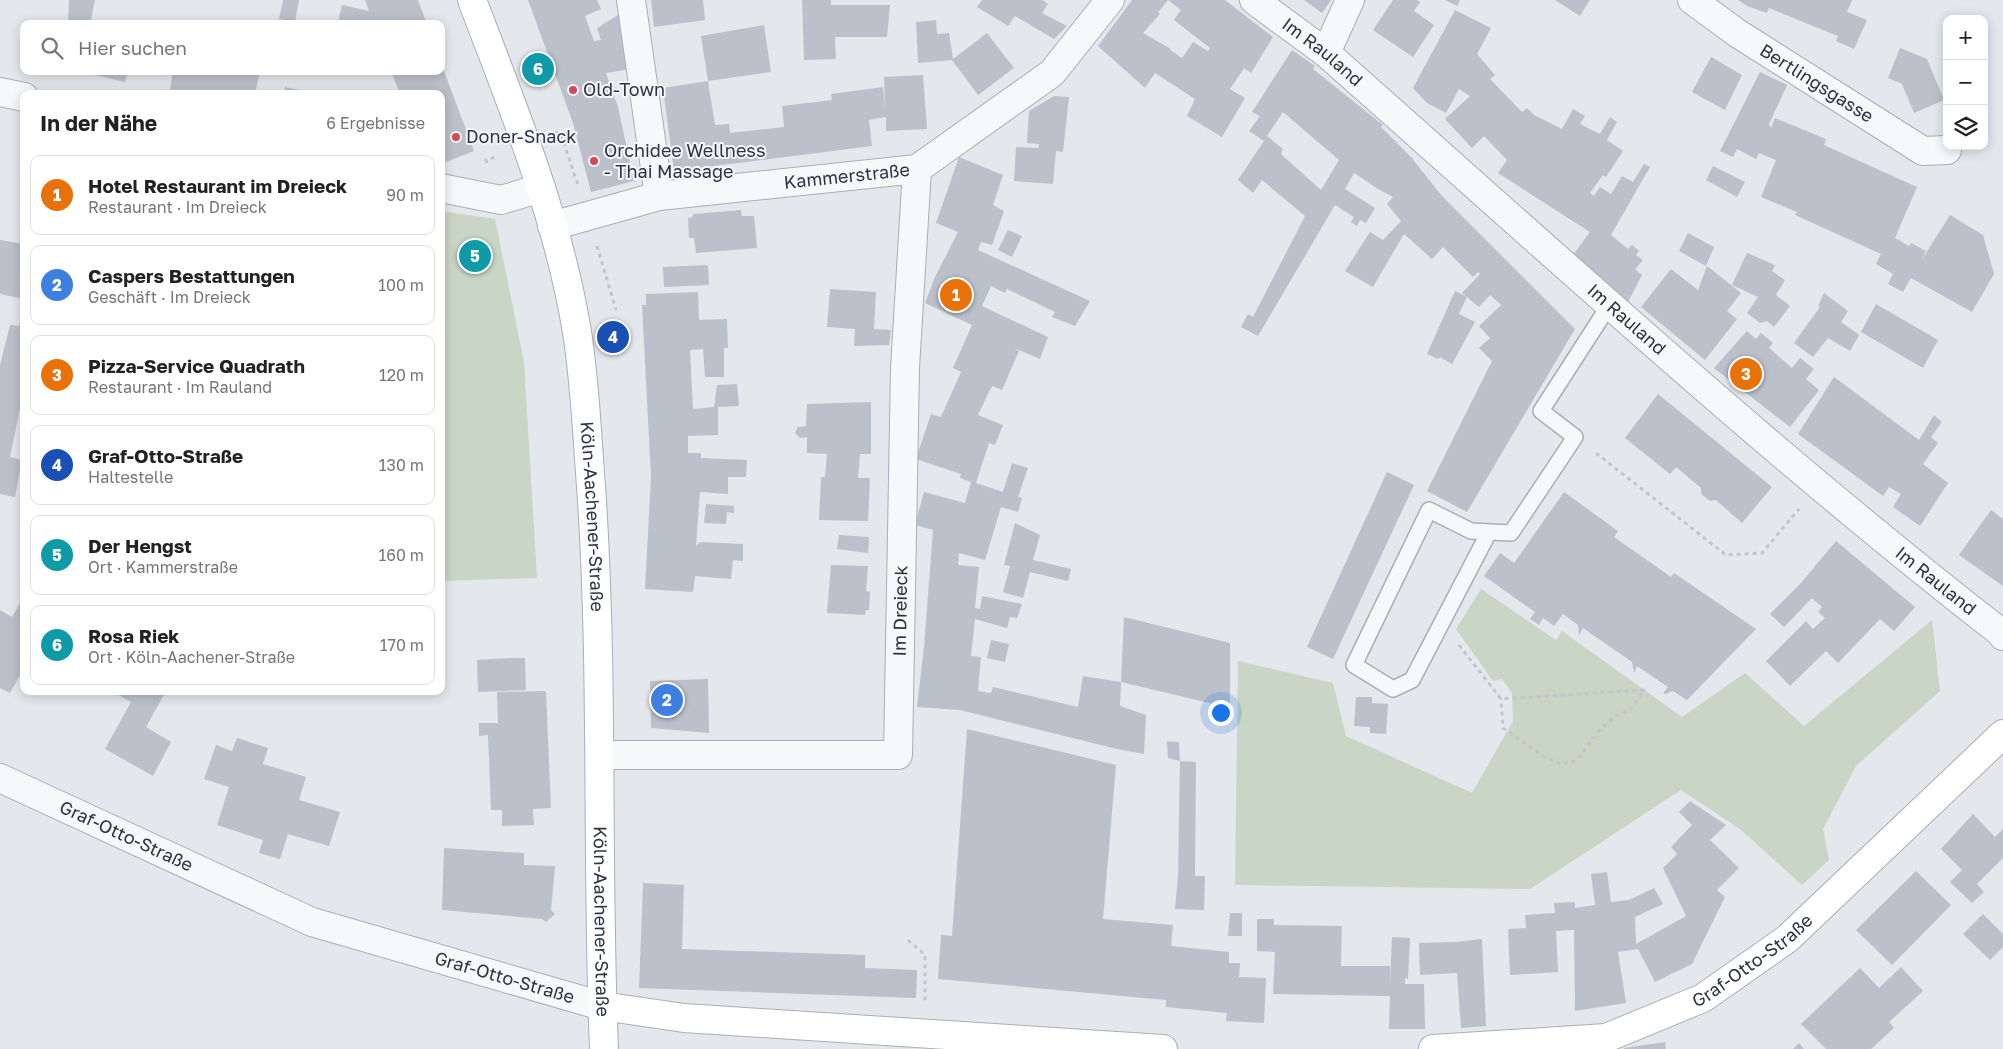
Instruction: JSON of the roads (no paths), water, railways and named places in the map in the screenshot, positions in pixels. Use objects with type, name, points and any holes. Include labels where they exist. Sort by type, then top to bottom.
[{"type":"street","name":"Köln-Aachener-Straße","points":[[472,0],[521,129],[541,188],[567,282],[577,333],[585,399],[596,569],[604,1049]]},
{"type":"street","points":[[631,0],[659,196]]},
{"type":"street","name":"Kammerstraße","points":[[552,226],[659,196],[916,169],[1052,73],[1110,0]]},
{"type":"street","name":"Im Rauland","points":[[1254,0],[1326,53],[1818,486],[2003,636]]},
{"type":"street","points":[[1326,53],[1350,0]]},
{"type":"street","name":"Bertlingsgasse","points":[[1692,0],[1738,33],[1922,151],[1946,150]]},
{"type":"street","points":[[0,92],[20,96]]},
{"type":"street","name":"Im Dreieck","points":[[600,755],[898,755],[905,368],[916,169]]},
{"type":"street","points":[[445,189],[501,200],[541,188]]},
{"type":"street","name":"Graf-Otto-Straße","points":[[1434,1049],[1606,1038],[1703,998],[1787,939],[2003,734]]},
{"type":"street","name":"Graf-Otto-Straße","points":[[0,778],[312,922],[602,1006],[684,1018],[1163,1049]]},
{"type":"lane","points":[[1489,532],[1412,680],[1393,688],[1354,665],[1429,510],[1471,531],[1511,533],[1575,438],[1542,411],[1610,304]]},
{"type":"place","name":"Rosa Riek","points":[[538,69]]},
{"type":"place","name":"Old-Town","points":[[573,90]]},
{"type":"place","name":"Doner-Snack","points":[[456,137]]},
{"type":"place","name":"Orchidee Wellness - Thai Massage","points":[[594,161]]},
{"type":"place","name":"Der Hengst","points":[[475,256]]},
{"type":"place","name":"Hotel Restaurant im Dreieck","points":[[956,295]]},
{"type":"place","name":"Graf-Otto-Straße","points":[[613,337]]},
{"type":"place","name":"Pizza-Service Quadrath","points":[[1746,374]]},
{"type":"place","name":"Caspers Bestattungen","points":[[667,700]]}]
